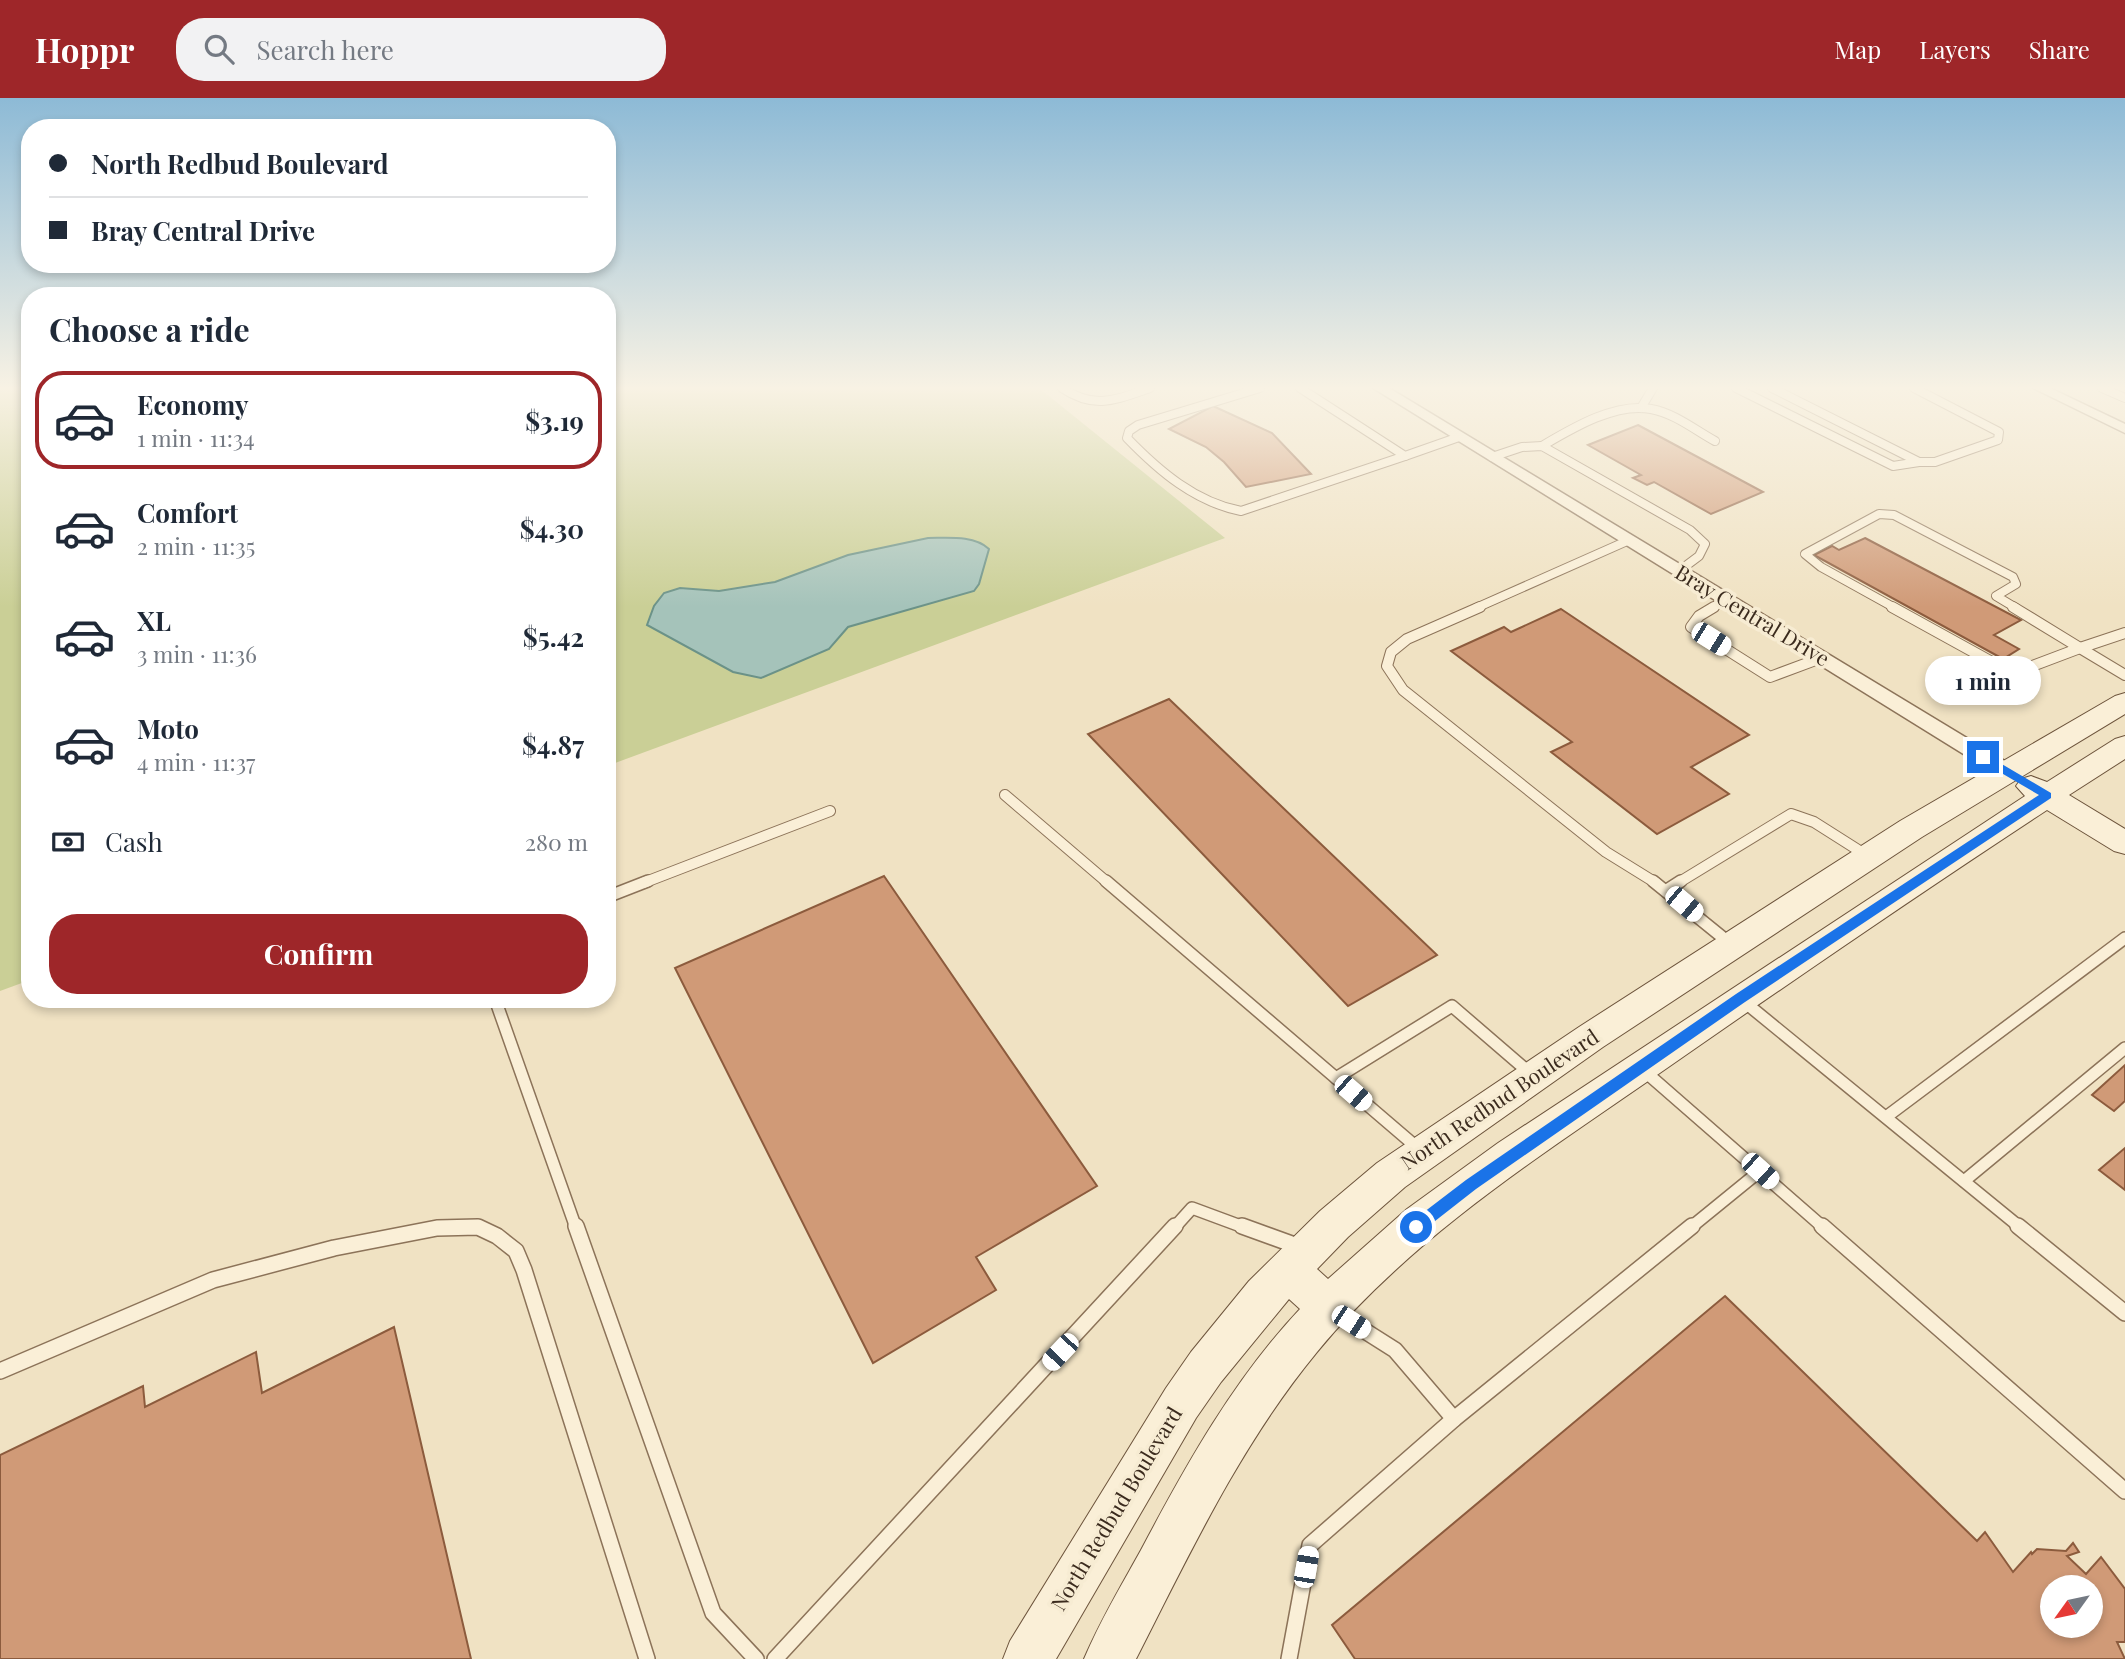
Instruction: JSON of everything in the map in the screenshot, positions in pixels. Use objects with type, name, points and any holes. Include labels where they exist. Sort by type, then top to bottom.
[{"type":"street","name":"Bray Central Drive","points":[[1498,461],[2125,843]]},
{"type":"street","name":"North Redbud Boulevard","points":[[1028,1659],[1181,1403],[1214,1357],[1298,1260],[1382,1183],[1533,1076],[1726,949],[2006,771],[2125,702]]},
{"type":"street","points":[[1109,1659],[1210,1469],[1237,1425],[1304,1334],[1329,1308],[1438,1210],[1750,992],[2125,746]]},
{"type":"street","points":[[1726,949],[1750,992]]},
{"type":"street","points":[[1298,1260],[1329,1308]]},
{"type":"lane","points":[[1153,461],[1205,502],[1233,510],[1262,506],[1391,461]]},
{"type":"lane","points":[[1567,461],[1698,537],[1705,544],[1699,556],[1679,571]]},
{"type":"lane","points":[[1881,461],[1893,467],[1938,461]]},
{"type":"lane","points":[[2125,633],[2080,647],[2022,670],[1999,666],[1821,567],[1804,554],[1879,514],[1894,515],[2013,577],[2015,584],[1996,596],[2080,647],[2125,676]]},
{"type":"lane","points":[[1627,541],[1407,639],[1391,652],[1387,666],[1403,690],[1606,852],[1667,890],[1726,949]]},
{"type":"lane","points":[[1725,600],[1699,616],[1691,626],[1770,677],[1821,658]]},
{"type":"lane","points":[[1005,795],[1423,1152]]},
{"type":"lane","points":[[616,894],[830,811]]},
{"type":"lane","points":[[1667,890],[1791,814],[1814,822],[1869,857]]},
{"type":"lane","points":[[1886,1117],[2125,938]]},
{"type":"lane","points":[[1750,992],[1886,1117],[2125,1313]]},
{"type":"lane","points":[[1336,1078],[1452,1006],[1533,1076]]},
{"type":"lane","points":[[498,1008],[713,1613],[756,1659]]},
{"type":"lane","points":[[1964,1181],[2125,1048]]},
{"type":"lane","points":[[1640,1067],[2125,1491]]},
{"type":"lane","points":[[1289,1659],[1310,1545],[1454,1419],[1760,1171]]},
{"type":"lane","points":[[775,1659],[1192,1208],[1298,1260]]},
{"type":"lane","points":[[0,1371],[213,1280],[334,1248],[437,1228],[478,1227],[497,1236],[516,1251],[524,1270],[647,1659]]},
{"type":"lane","points":[[1329,1308],[1395,1350],[1454,1419]]},
{"type":"green space","points":[[0,461],[21,461],[21,983],[0,991]]},
{"type":"green space","points":[[616,461],[1129,461],[1225,538],[616,763]]},
{"type":"water","points":[[928,538],[968,539],[989,549],[979,584],[974,591],[848,627],[829,649],[761,678],[733,672],[647,625],[654,606],[664,593],[680,588],[719,591],[775,582],[848,555]]},
{"type":"building","points":[[1298,461],[1311,474],[1246,487],[1224,462]]},
{"type":"building","points":[[1616,461],[1705,461],[1763,492],[1711,514],[1654,482],[1647,485],[1633,478],[1641,475]]},
{"type":"building","points":[[1865,538],[2021,620],[1994,635],[2019,649],[2003,659],[1814,555],[1832,546],[1839,550]]},
{"type":"building","points":[[1561,609],[1749,735],[1691,767],[1729,794],[1657,834],[1551,752],[1572,742],[1451,651],[1504,627],[1511,632]]},
{"type":"building","points":[[1169,699],[1437,955],[1348,1006],[1088,734]]},
{"type":"building","points":[[884,876],[1097,1186],[976,1257],[996,1290],[873,1363],[675,968]]},
{"type":"building","points":[[2125,1065],[2125,1101],[2114,1111],[2092,1095]]},
{"type":"building","points":[[2125,1148],[2125,1190],[2099,1170]]},
{"type":"building","points":[[1725,1296],[1977,1541],[1985,1532],[2013,1572],[2037,1549],[2066,1551],[2073,1543],[2079,1552],[2067,1556],[2086,1574],[2101,1557],[2125,1589],[2125,1642],[2117,1642],[2125,1659],[1355,1659],[1332,1625]]},
{"type":"building","points":[[394,1327],[471,1659],[0,1659],[0,1455],[143,1386],[145,1407],[256,1352],[262,1393]]},
{"type":"route","points":[[1416,1227],[1471,1184],[1740,998],[2047,795],[1983,757]]}]
